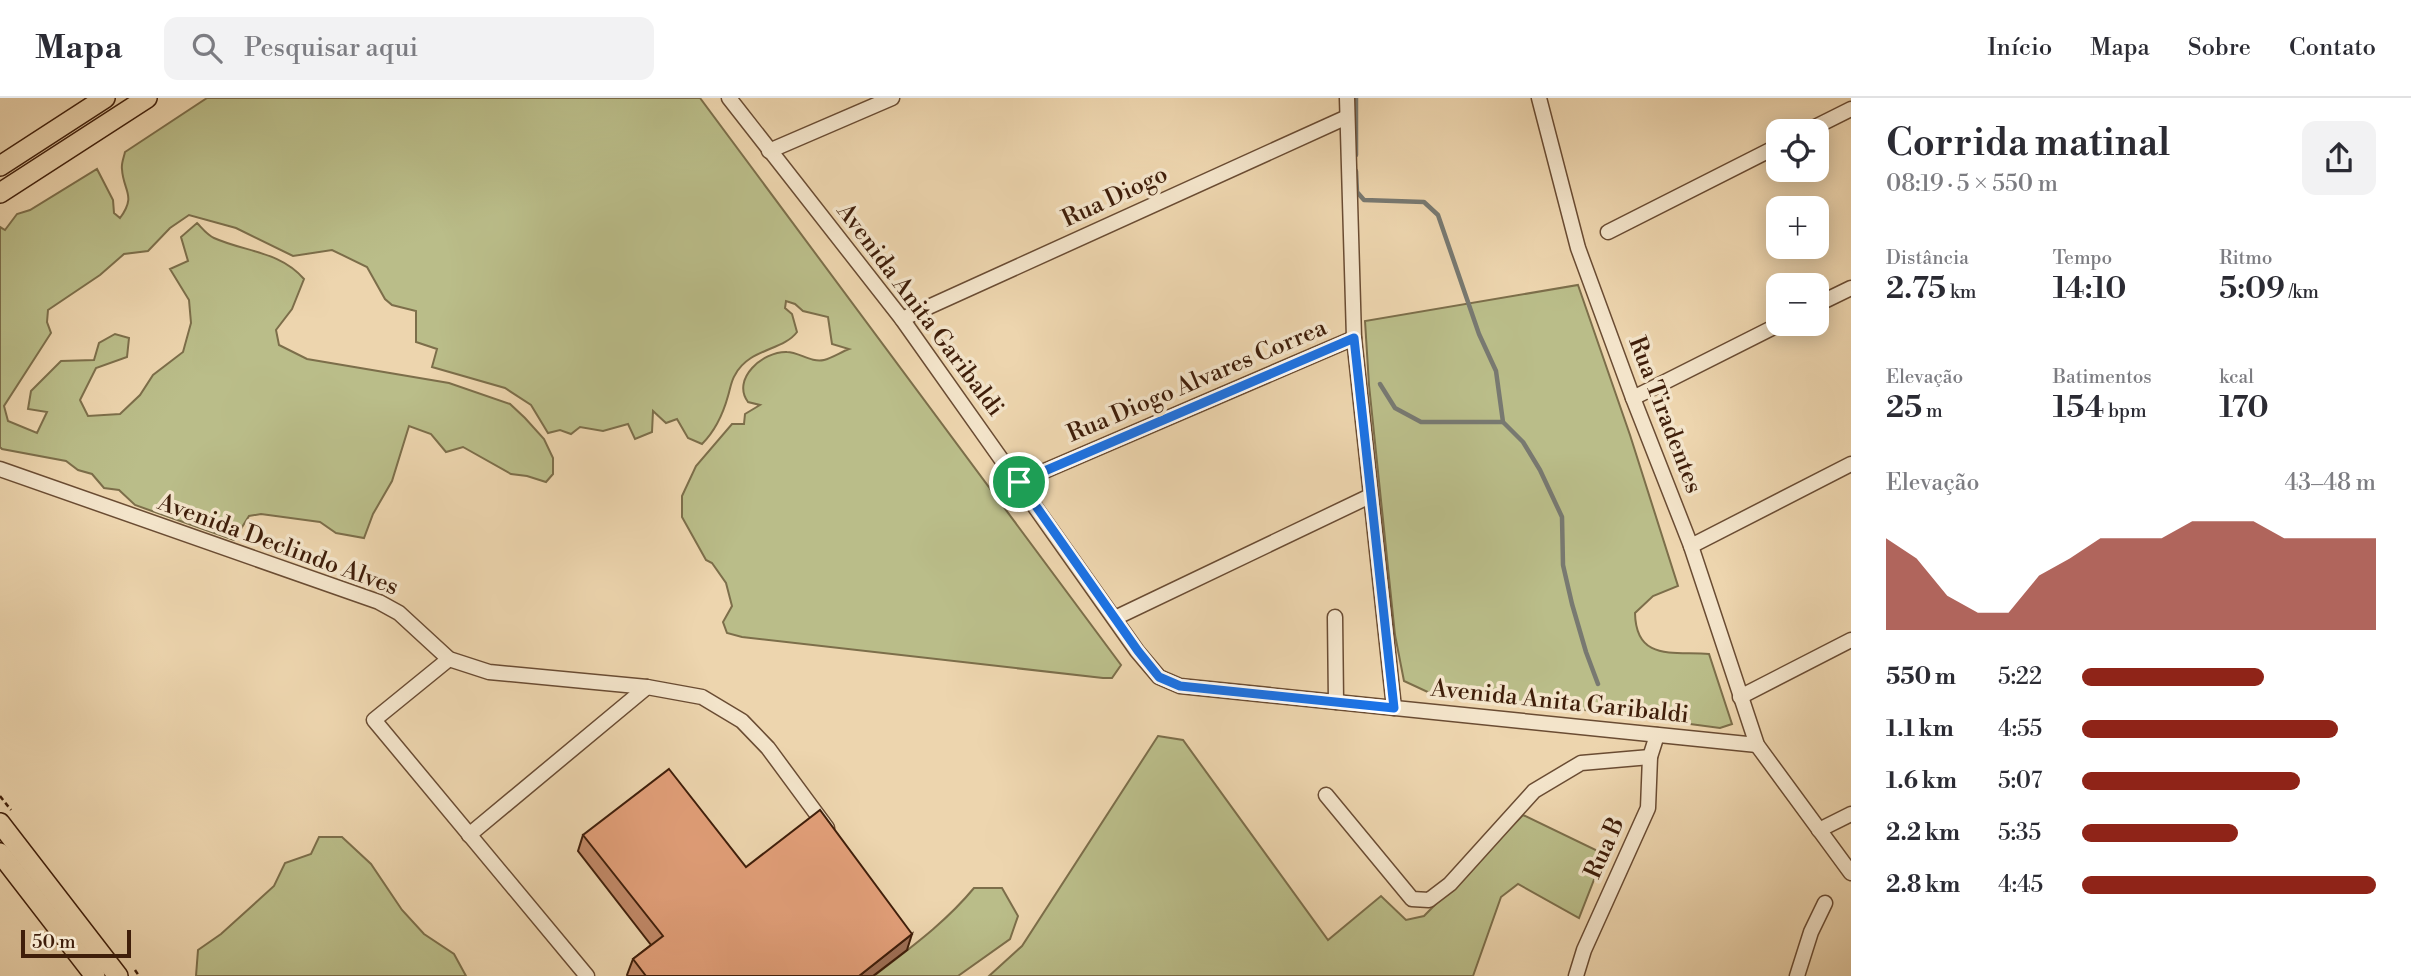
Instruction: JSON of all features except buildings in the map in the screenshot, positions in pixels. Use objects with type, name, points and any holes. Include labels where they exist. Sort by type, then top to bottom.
[{"type":"main road","points":[[0,166],[105,98]]},
{"type":"main road","points":[[0,193],[147,98]]},
{"type":"main road","points":[[0,823],[118,976]]},
{"type":"main road","points":[[0,853],[95,976]]},
{"type":"street","name":"Avenida Anita Garibaldi","points":[[729,98],[902,319],[1159,677],[1180,686],[1757,745]]},
{"type":"street","points":[[769,151],[892,98]]},
{"type":"street","points":[[1347,98],[1354,338],[1394,708]]},
{"type":"street","name":"Rua Tiradentes","points":[[1539,98],[1578,248],[1691,546],[1757,745]]},
{"type":"street","points":[[1829,120],[1851,109]]},
{"type":"street","name":"Rua Diogo","points":[[902,319],[1347,117]]},
{"type":"street","points":[[1608,232],[1766,152]]},
{"type":"street","points":[[1829,299],[1851,288]]},
{"type":"street","points":[[1633,398],[1766,331]]},
{"type":"street","name":"Rua Diogo Alvares Correa","points":[[1019,482],[1354,338]]},
{"type":"street","points":[[1691,546],[1851,464]]},
{"type":"street","name":"Avenida Declindo Alves","points":[[0,469],[379,602],[399,613],[449,659],[489,672],[647,687],[702,697],[742,721],[768,748],[832,835]]},
{"type":"street","points":[[1115,618],[1370,496]]},
{"type":"street","points":[[1335,617],[1336,702]]},
{"type":"street","points":[[1740,697],[1851,640]]},
{"type":"street","points":[[449,659],[374,720],[587,976]]},
{"type":"street","points":[[469,835],[647,687]]},
{"type":"street","name":"Rua B","points":[[1576,976],[1584,950],[1648,808],[1650,757],[1657,735]]},
{"type":"street","points":[[1757,745],[1851,873]]},
{"type":"street","points":[[1326,794],[1412,899],[1429,900],[1450,884],[1534,791],[1581,763],[1650,757]]},
{"type":"street","points":[[1819,830],[1851,814]]},
{"type":"street","points":[[1797,976],[1811,932],[1825,903]]},
{"type":"green space","points":[[207,98],[700,98],[1121,665],[1112,678],[1103,678],[742,637],[727,633],[723,622],[732,606],[726,583],[712,563],[706,560],[682,517],[682,496],[696,466],[732,424],[744,424],[745,414],[760,405],[748,402],[744,393],[744,384],[752,368],[768,356],[778,353],[787,352],[814,360],[824,360],[849,349],[832,344],[828,317],[803,311],[786,301],[785,308],[792,314],[797,332],[783,343],[741,366],[732,380],[718,422],[702,444],[688,438],[677,419],[666,423],[653,411],[652,432],[635,439],[628,424],[603,431],[580,427],[571,434],[560,430],[548,433],[531,405],[505,388],[432,367],[437,349],[416,342],[416,311],[392,305],[385,299],[367,267],[332,250],[293,256],[236,228],[189,215],[170,228],[148,251],[124,254],[100,275],[48,310],[47,322],[51,333],[4,406],[8,421],[37,433],[47,412],[28,409],[31,391],[61,361],[94,360],[99,343],[115,334],[129,338],[127,357],[96,368],[80,400],[88,416],[120,414],[140,395],[153,375],[183,352],[191,323],[189,300],[170,269],[188,261],[181,237],[197,223],[211,237],[273,257],[295,270],[304,279],[292,309],[276,330],[279,345],[307,359],[449,383],[510,404],[544,439],[553,458],[553,474],[546,482],[511,474],[463,447],[446,452],[431,434],[409,426],[392,481],[373,514],[364,538],[336,533],[320,522],[261,514],[249,516],[234,540],[135,505],[119,490],[104,488],[92,474],[78,470],[66,461],[2,449],[0,227],[5,230],[17,214],[30,210],[97,169],[113,200],[114,213],[120,218],[128,204],[122,167],[125,152]]},
{"type":"green space","points":[[1578,285],[1678,586],[1653,596],[1635,613],[1637,629],[1642,640],[1659,651],[1709,654],[1732,724],[1720,728],[1547,705],[1432,694],[1404,681],[1395,635],[1369,385],[1365,321]]},
{"type":"green space","points":[[1158,736],[1183,740],[1328,940],[1381,896],[1406,920],[1424,916],[1523,815],[1604,854],[1579,918],[1518,884],[1501,897],[1473,976],[989,976],[1022,946]]},
{"type":"green space","points":[[319,837],[342,837],[371,864],[402,910],[424,934],[454,954],[466,976],[196,976],[198,950],[221,934],[274,886],[285,863],[311,854]]},
{"type":"green space","points":[[974,888],[1002,888],[1018,916],[1010,939],[958,976],[874,976],[939,924]]},
{"type":"waterway","points":[[1356,98],[1356,155]]},
{"type":"waterway","points":[[1356,171],[1357,192],[1364,200],[1424,202],[1438,215],[1479,334],[1496,371],[1503,422],[1523,442],[1540,470],[1562,517],[1563,565],[1586,652],[1598,684]]},
{"type":"waterway","points":[[1380,384],[1395,408],[1421,422],[1503,422]]},
{"type":"route","points":[[1354,338],[1394,708],[1180,686],[1159,677],[1019,482],[1354,338]]}]
